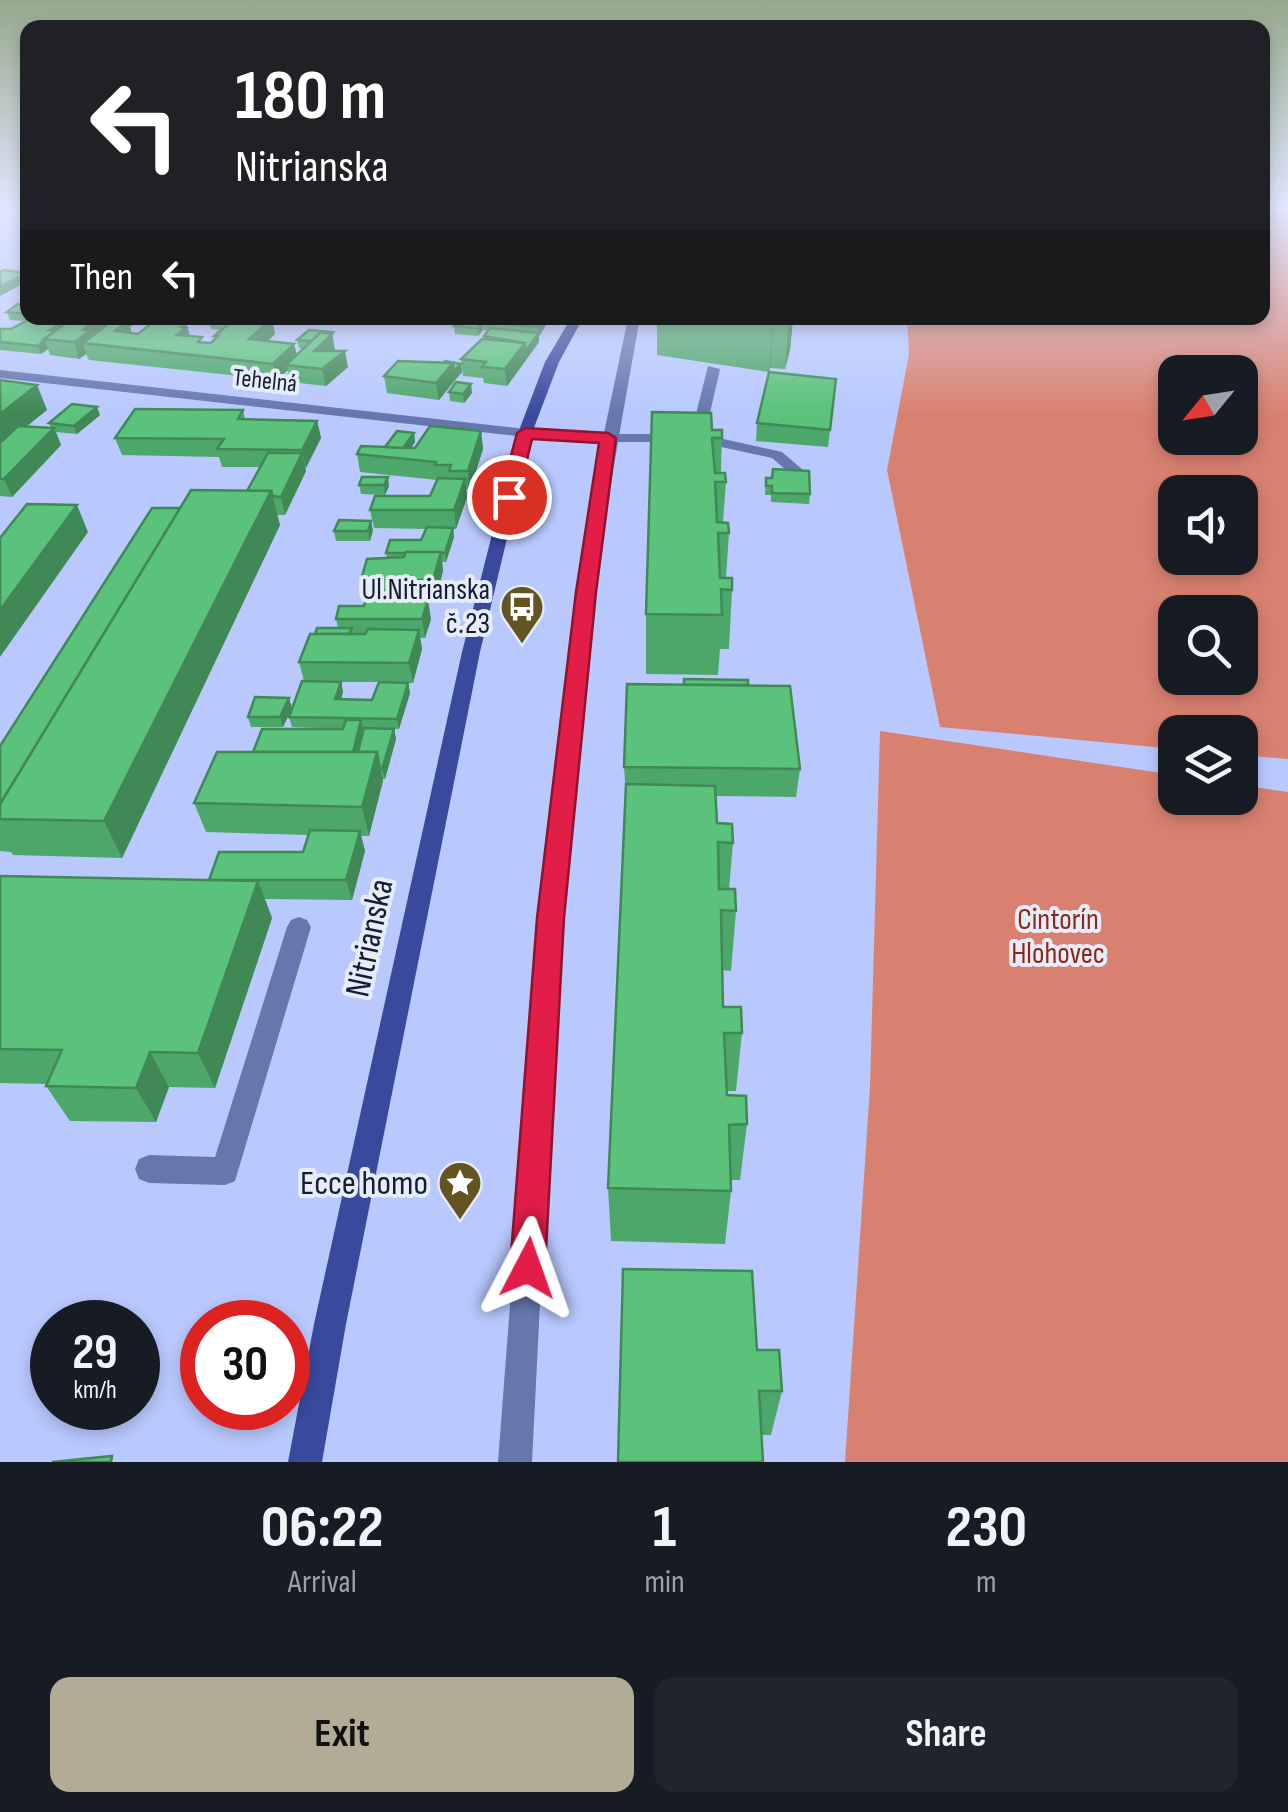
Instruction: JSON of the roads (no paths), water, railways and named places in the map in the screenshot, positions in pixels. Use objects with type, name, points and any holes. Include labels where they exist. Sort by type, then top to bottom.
[{"type":"main road","name":"Nitrianska","points":[[305,1462],[330,1324],[471,652],[525,433],[552,362],[573,325]]},
{"type":"street","points":[[515,1462],[550,918],[586,592],[608,438],[632,325]]},
{"type":"street","points":[[697,438],[713,369]]},
{"type":"street","name":"Tehelná","points":[[0,374],[525,433]]},
{"type":"street","points":[[525,433],[697,438],[777,455],[798,473]]},
{"type":"street","points":[[149,1169],[225,1170],[299,927]]},
{"type":"place","name":"Ul.Nitrianska č.23","points":[[522,645]]},
{"type":"place","name":"Ecce homo","points":[[460,1221]]},
{"type":"park label","name":"Cintorín Hlohovec","points":[[1058,937]]}]
